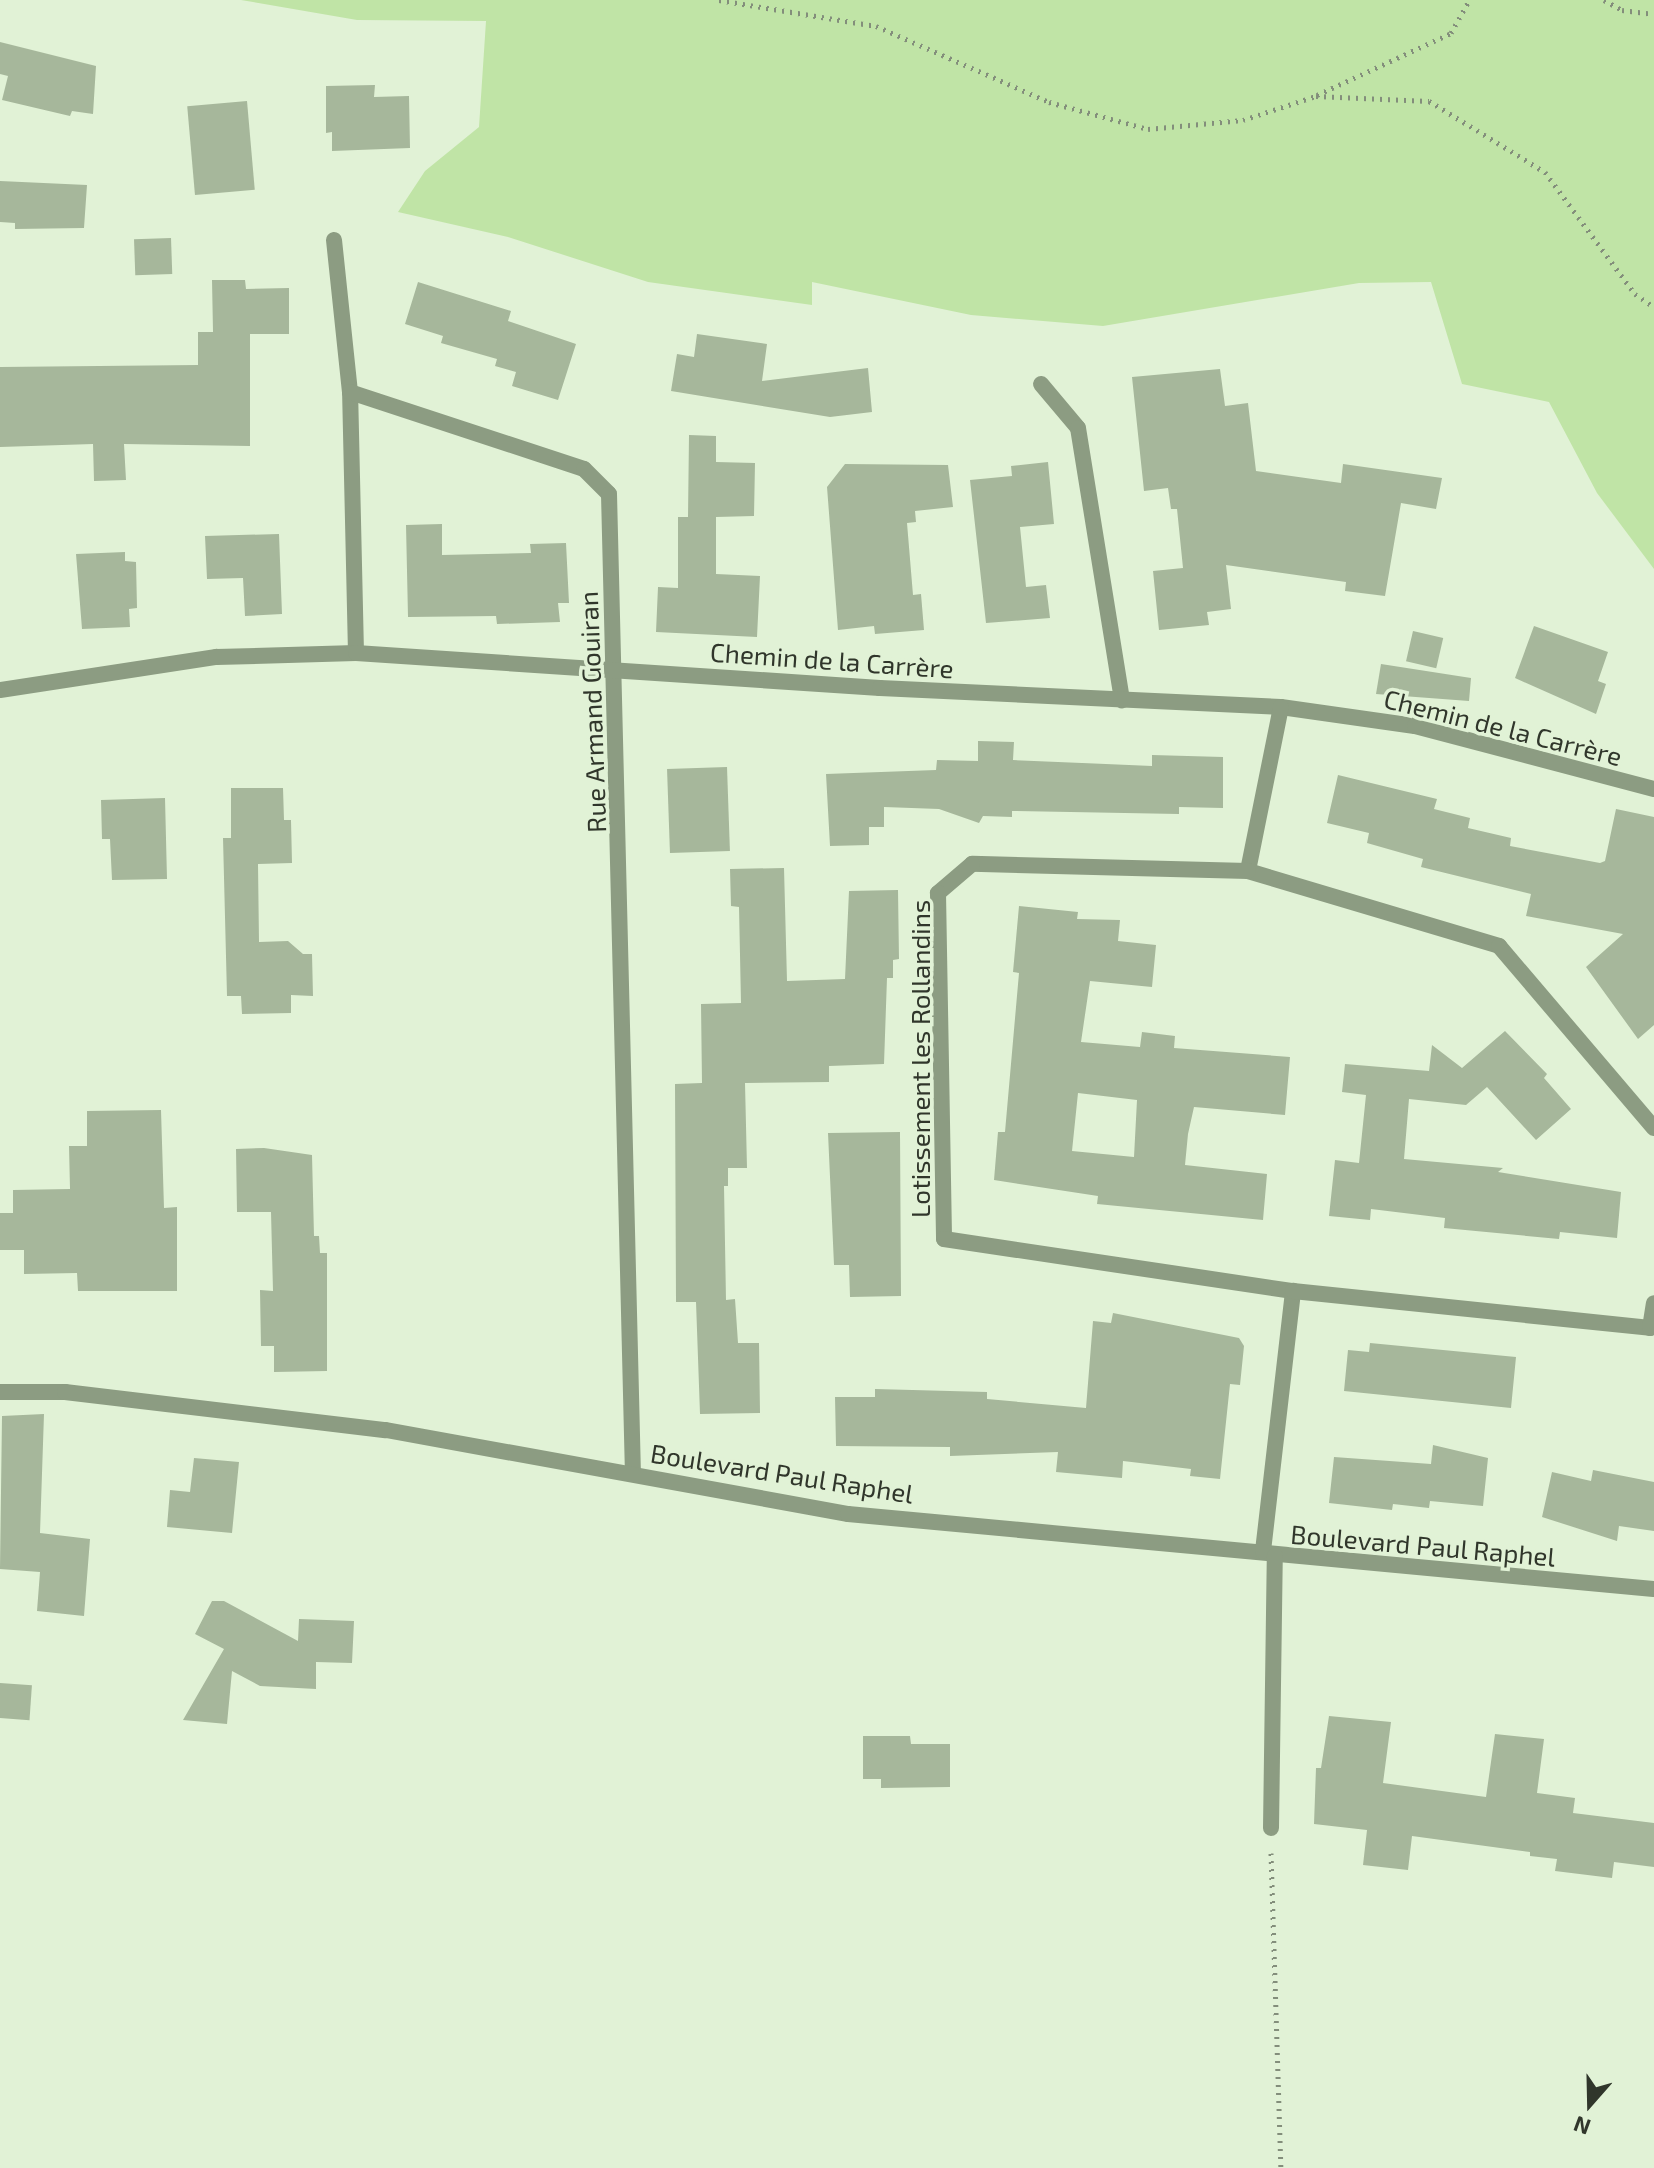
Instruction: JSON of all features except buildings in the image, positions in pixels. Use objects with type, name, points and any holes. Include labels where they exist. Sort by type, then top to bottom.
[{"type":"street","points":[[334,240],[350,392],[356,653]]},
{"type":"street","points":[[1041,384],[1078,428],[1122,700]]},
{"type":"street","name":"Rue Armand Gouiran","points":[[350,392],[584,469],[609,494],[616,670],[633,1474]]},
{"type":"street","name":"Chemin de la Carrère","points":[[0,690],[216,657],[356,653],[1281,707],[1415,726],[1654,789]]},
{"type":"street","points":[[1248,871],[1281,707]]},
{"type":"street","name":"Lotissement les Rollandins","points":[[1654,1128],[1499,946],[1248,871],[972,864],[938,893],[944,1239],[1293,1291],[1650,1328],[1654,1303]]},
{"type":"street","points":[[1271,1828],[1269,1553],[1293,1291]]},
{"type":"street","name":"Boulevard Paul Raphel","points":[[0,1392],[80,1394],[386,1430],[848,1514],[1654,1589]]},
{"type":"path","points":[[719,0],[876,26],[1049,102],[1148,129],[1243,120],[1316,96],[1451,33],[1469,0]]},
{"type":"path","points":[[1604,0],[1622,10],[1654,14]]},
{"type":"path","points":[[1316,96],[1429,101],[1545,172],[1635,294],[1654,307]]},
{"type":"path","points":[[1271,1828],[1281,2168]]},
{"type":"green space","points":[[241,0],[1654,0],[1654,569],[1597,493],[1549,402],[1462,384],[1431,282],[1359,283],[1103,326],[971,315],[812,282],[812,305],[648,282],[508,237],[398,212],[425,171],[479,127],[486,21],[357,20]]}]
